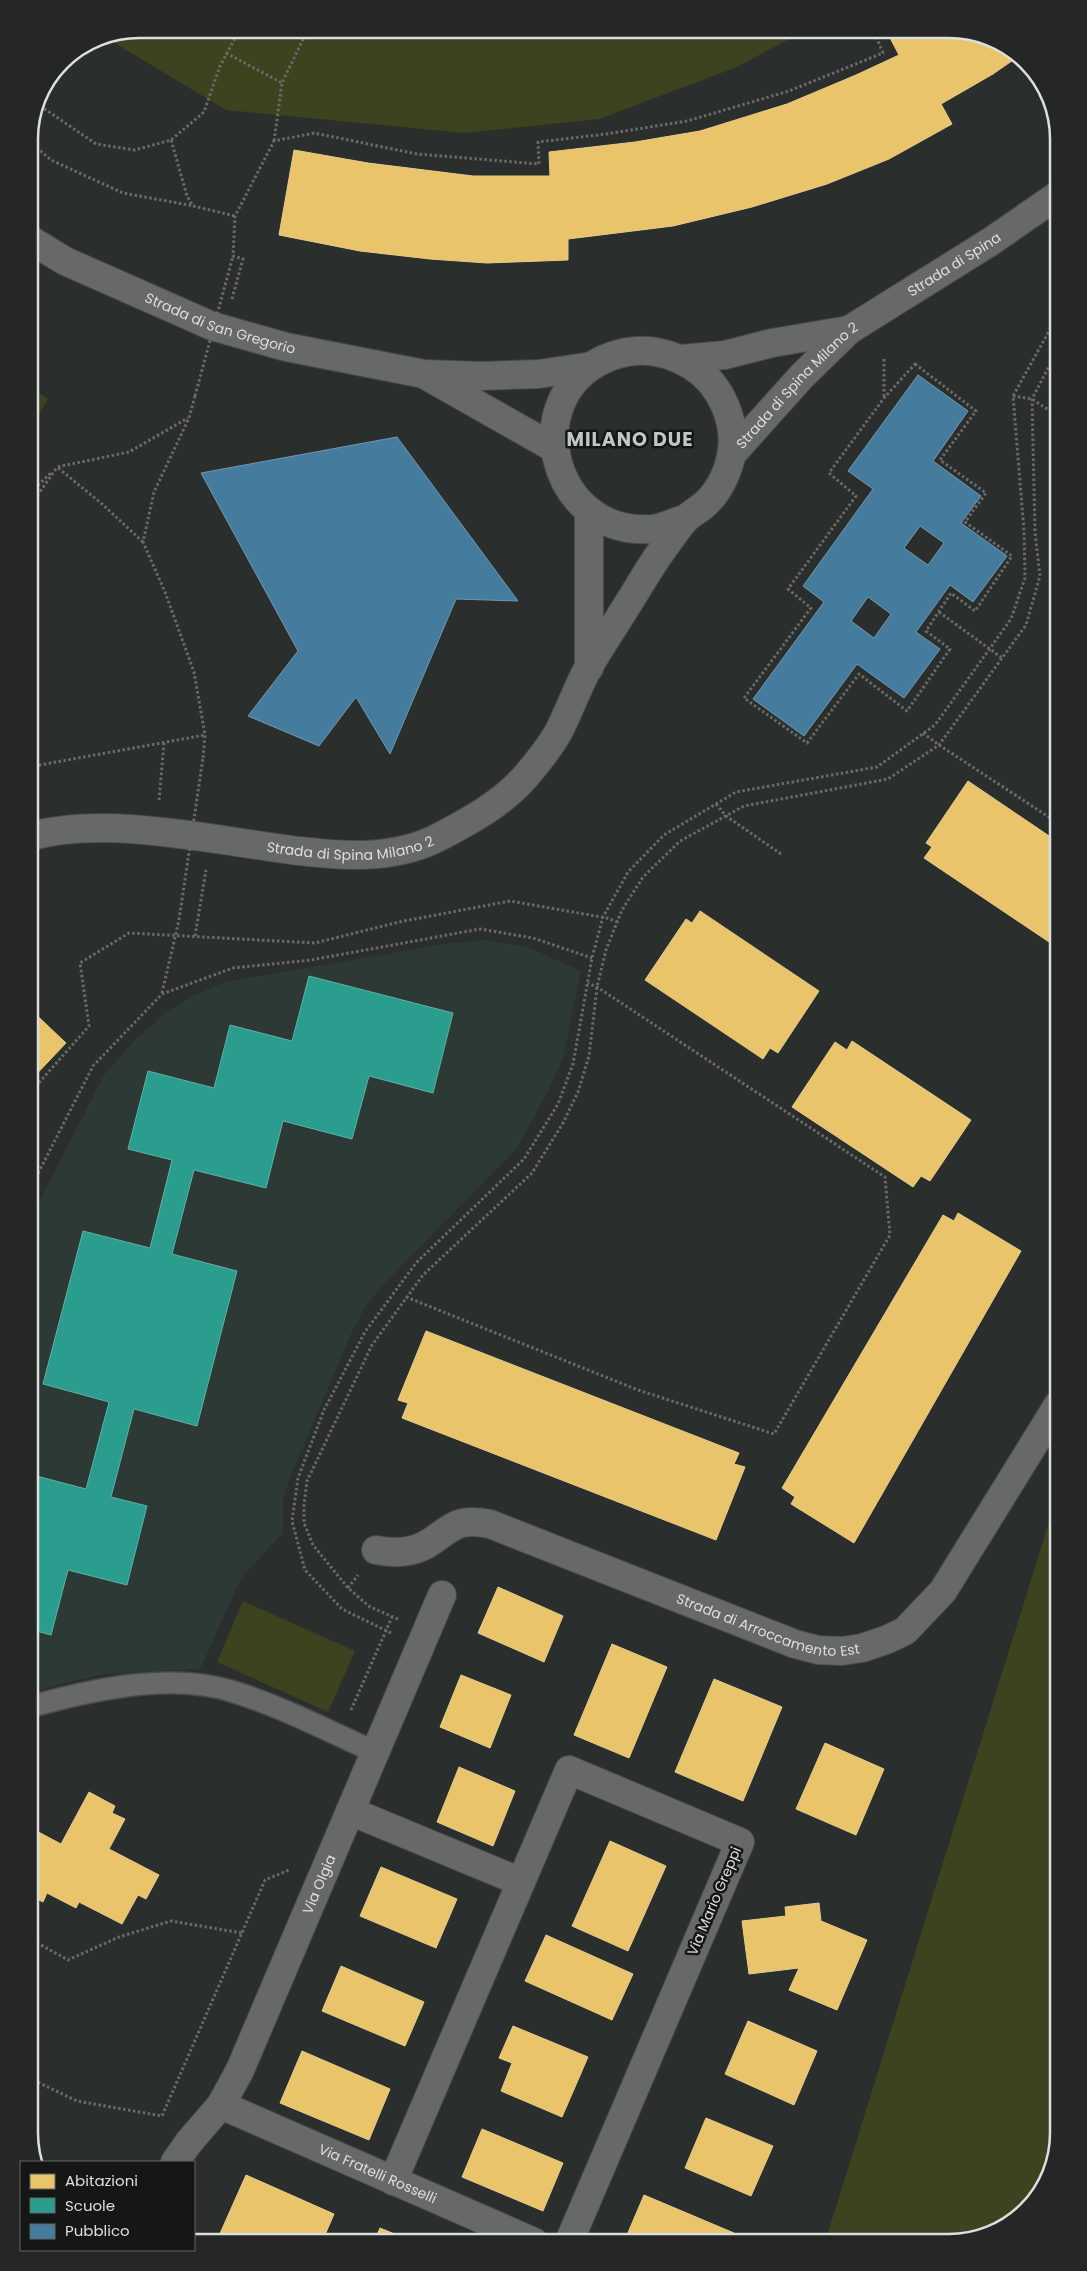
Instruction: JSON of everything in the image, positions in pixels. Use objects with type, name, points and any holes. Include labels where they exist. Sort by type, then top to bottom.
[{"type":"street","name":"Strada di Spina","points":[[849,330],[990,242],[1050,201]]},
{"type":"street","name":"Strada di San Gregorio","points":[[38,245],[64,261],[212,326],[286,347],[424,374],[482,376],[539,374],[592,366]]},
{"type":"street","name":"Strada di Spina Milano 2","points":[[681,359],[724,355],[772,343],[849,330]]},
{"type":"street","name":"Strada di Spina Milano 2","points":[[731,455],[801,377],[849,330]]},
{"type":"street","name":"Strada di Spina Milano 2","points":[[38,834],[58,830],[85,828],[156,831],[211,840],[347,856],[404,850],[436,839],[500,801],[524,778],[557,735],[589,668],[655,560],[685,519],[707,503],[723,481],[731,455],[732,432],[727,409],[716,388],[700,371],[681,359],[659,352],[636,351],[613,356],[592,366],[578,378],[566,393],[556,420],[554,448],[559,472],[572,493],[589,510],[619,526],[653,529],[685,519]]},
{"type":"street","name":"Strada di San Gregorio","points":[[424,374],[554,448]]},
{"type":"street","name":"Strada di Spina Milano 2","points":[[589,510],[589,668]]},
{"type":"street","name":"Strada di Arroccamento Est","points":[[376,1550],[393,1554],[412,1550],[429,1543],[449,1528],[461,1523],[473,1521],[490,1524],[796,1644],[818,1650],[862,1648],[905,1631],[943,1591],[1050,1418]]},
{"type":"street","name":"Via Olgia","points":[[177,2161],[189,2142],[221,2105],[240,2070],[442,1595]]},
{"type":"street","name":"Via Mario Greppi","points":[[392,2181],[569,1770],[740,1842],[573,2234]]},
{"type":"street","points":[[350,1811],[521,1882]]},
{"type":"street","name":"Via Fratelli Rosselli","points":[[221,2105],[514,2233]]},
{"type":"lane","points":[[38,1705],[76,1694],[125,1686],[173,1683],[207,1686],[231,1690],[265,1703],[375,1752]]},
{"type":"path","points":[[43,108],[96,144],[135,150],[171,140],[204,112],[226,53],[235,38]]},
{"type":"path","points":[[143,542],[154,492],[189,418],[196,396],[234,256],[235,216],[274,141],[282,83],[304,38]]},
{"type":"path","points":[[274,141],[314,133],[417,154],[539,164],[538,142],[606,134],[687,121],[789,91],[884,53],[877,38]]},
{"type":"path","points":[[226,53],[282,83]]},
{"type":"path","points":[[171,140],[187,196],[194,206]]},
{"type":"path","points":[[38,149],[51,160],[123,194],[194,206],[235,216]]},
{"type":"path","points":[[230,307],[243,259],[234,256]]},
{"type":"path","points":[[424,1638],[386,1632],[342,1609],[305,1570],[292,1521],[298,1478],[324,1410],[365,1332],[416,1263],[524,1159],[558,1104],[573,1064],[592,958],[603,917],[628,872],[664,835],[736,792],[877,767],[935,725],[1012,619],[1025,578],[1024,531],[1013,396],[1050,329]]},
{"type":"path","points":[[884,359],[884,398]]},
{"type":"path","points":[[915,364],[976,410],[940,460],[986,493],[965,522],[1012,556],[975,611],[952,594],[926,631],[950,649],[907,711],[859,674],[807,743],[744,698],[811,608],[788,589],[856,496],[829,473],[884,398],[915,364]]},
{"type":"path","points":[[424,1638],[392,1617],[370,1608],[348,1588],[312,1545],[304,1523],[307,1481],[372,1345],[423,1275],[532,1173],[564,1122],[578,1092],[590,1056],[597,987],[606,950],[622,910],[643,876],[680,841],[744,806],[888,779],[939,745],[1026,625],[1040,576],[1035,533],[1032,399],[1050,364]]},
{"type":"path","points":[[1013,396],[1032,399],[1050,411]]},
{"type":"path","points":[[38,486],[57,467],[129,452],[189,418]]},
{"type":"path","points":[[38,495],[57,467]]},
{"type":"path","points":[[57,467],[101,503],[143,542],[165,592],[194,672],[205,735],[203,758],[179,920],[162,994]]},
{"type":"path","points":[[939,612],[1002,658]]},
{"type":"path","points":[[923,733],[1050,818]]},
{"type":"path","points":[[38,765],[205,735]]},
{"type":"path","points":[[156,831],[164,743]]},
{"type":"path","points":[[716,804],[726,816],[781,854]]},
{"type":"path","points":[[195,936],[211,840]]},
{"type":"path","points":[[38,1084],[88,1026],[80,963],[130,933],[315,943],[399,922],[510,901],[603,917],[618,922]]},
{"type":"path","points":[[38,1172],[93,1066],[162,994],[233,968],[311,960],[480,929],[532,938],[592,958]]},
{"type":"path","points":[[406,1297],[638,1390],[774,1434],[890,1235],[885,1177],[597,987],[588,983]]},
{"type":"path","points":[[339,1736],[392,1617]]},
{"type":"path","points":[[38,2082],[77,2101],[162,2116],[265,1880],[333,1850]]},
{"type":"path","points":[[38,1943],[68,1960],[119,1937],[171,1921],[242,1933]]},
{"type":"shaded area","points":[[486,940],[530,948],[581,971],[563,1059],[548,1092],[516,1149],[381,1287],[364,1309],[351,1334],[289,1480],[283,1501],[283,1533],[242,1577],[200,1669],[105,1674],[38,1691],[38,1203],[104,1075],[132,1043],[164,1014],[193,996],[225,982],[450,943]]},
{"type":"green space","points":[[125,38],[791,38],[737,67],[599,119],[464,133],[226,110],[112,41]]},
{"type":"green space","points":[[38,393],[48,399],[38,416]]},
{"type":"green space","points":[[1050,1519],[1050,2132],[1049,2146],[1044,2165],[1032,2189],[1010,2213],[981,2228],[968,2232],[948,2234],[828,2234]]},
{"type":"green space","points":[[243,1601],[355,1651],[328,1712],[217,1662]]},
{"type":"building: Abitazioni","points":[[890,38],[955,38],[981,43],[999,51],[1013,60],[941,104],[952,124],[889,159],[827,184],[752,207],[673,226],[568,239],[568,260],[487,263],[430,259],[360,251],[279,235],[294,150],[368,163],[473,176],[550,176],[549,152],[635,142],[700,131],[787,104],[899,55]]},
{"type":"building: Abitazioni","points":[[968,781],[1050,837],[1050,943],[924,858],[932,847],[926,843]]},
{"type":"building: Abitazioni","points":[[700,911],[819,991],[778,1053],[770,1048],[763,1059],[645,980],[686,919],[692,923]]},
{"type":"building: Abitazioni","points":[[38,1017],[66,1043],[38,1073]]},
{"type":"building: Abitazioni","points":[[852,1041],[971,1120],[930,1181],[921,1176],[913,1187],[792,1107],[835,1042],[847,1050]]},
{"type":"building: Abitazioni","points":[[958,1213],[1021,1251],[854,1543],[791,1504],[795,1497],[782,1488],[943,1215],[954,1221]]},
{"type":"building: Abitazioni","points":[[426,1331],[739,1453],[734,1464],[745,1467],[716,1540],[402,1418],[408,1403],[398,1400]]},
{"type":"building: Abitazioni","points":[[498,1587],[563,1616],[544,1662],[478,1633]]},
{"type":"building: Abitazioni","points":[[612,1644],[667,1667],[629,1758],[574,1735]]},
{"type":"building: Abitazioni","points":[[461,1675],[511,1695],[490,1748],[440,1727]]},
{"type":"building: Abitazioni","points":[[714,1679],[782,1707],[743,1801],[675,1772]]},
{"type":"building: Abitazioni","points":[[825,1743],[884,1769],[856,1835],[796,1809]]},
{"type":"building: Abitazioni","points":[[459,1767],[515,1791],[493,1846],[437,1822]]},
{"type":"building: Abitazioni","points":[[89,1792],[115,1806],[112,1813],[125,1819],[109,1849],[159,1875],[146,1899],[138,1895],[122,1924],[79,1902],[76,1908],[47,1893],[43,1902],[38,1900],[38,1832],[61,1844]]},
{"type":"building: Abitazioni","points":[[610,1841],[666,1866],[628,1951],[572,1926]]},
{"type":"building: Abitazioni","points":[[381,1867],[457,1899],[436,1948],[360,1916]]},
{"type":"building: Abitazioni","points":[[819,1903],[821,1921],[867,1940],[837,2010],[789,1990],[799,1968],[749,1974],[742,1921],[786,1916],[785,1907]]},
{"type":"building: Abitazioni","points":[[546,1935],[633,1974],[612,2020],[525,1981]]},
{"type":"building: Abitazioni","points":[[341,1966],[424,2002],[405,2046],[322,2011]]},
{"type":"building: Abitazioni","points":[[748,2021],[817,2051],[794,2105],[725,2074]]},
{"type":"building: Abitazioni","points":[[513,2026],[588,2057],[562,2117],[501,2091],[512,2063],[499,2058]]},
{"type":"building: Abitazioni","points":[[302,2051],[390,2089],[369,2140],[280,2103]]},
{"type":"building: Abitazioni","points":[[706,2118],[773,2146],[751,2196],[685,2168]]},
{"type":"building: Abitazioni","points":[[482,2129],[563,2163],[543,2211],[462,2177]]},
{"type":"building: Abitazioni","points":[[246,2175],[334,2214],[326,2233],[220,2233]]},
{"type":"building: Abitazioni","points":[[644,2195],[734,2233],[734,2234],[628,2234]]},
{"type":"building: Abitazioni","points":[[380,2228],[393,2233],[378,2233]]},
{"type":"building: Scuole","points":[[309,976],[453,1013],[433,1093],[369,1076],[352,1139],[283,1121],[266,1188],[194,1170],[172,1254],[237,1271],[197,1426],[134,1409],[111,1497],[147,1506],[127,1585],[68,1570],[51,1635],[38,1631],[38,1476],[86,1489],[109,1402],[43,1384],[83,1231],[150,1248],[172,1160],[128,1149],[148,1071],[214,1088],[230,1025],[292,1041]]},
{"type":"building: Pubblico","points":[[918,375],[968,411],[933,461],[981,496],[961,523],[1007,556],[973,602],[950,585],[916,632],[940,649],[904,698],[857,664],[804,736],[753,699],[824,602],[803,586],[873,489],[848,471]],"holes":[[[920,526],[944,543],[928,565],[904,548]],[[868,597],[891,614],[874,638],[851,621]]]},
{"type":"building: Pubblico","points":[[397,437],[518,601],[456,599],[390,754],[356,697],[319,746],[248,716],[298,651],[201,473]]},
{"type":"district","name":"MILANO DUE","points":[[630,439]]}]
